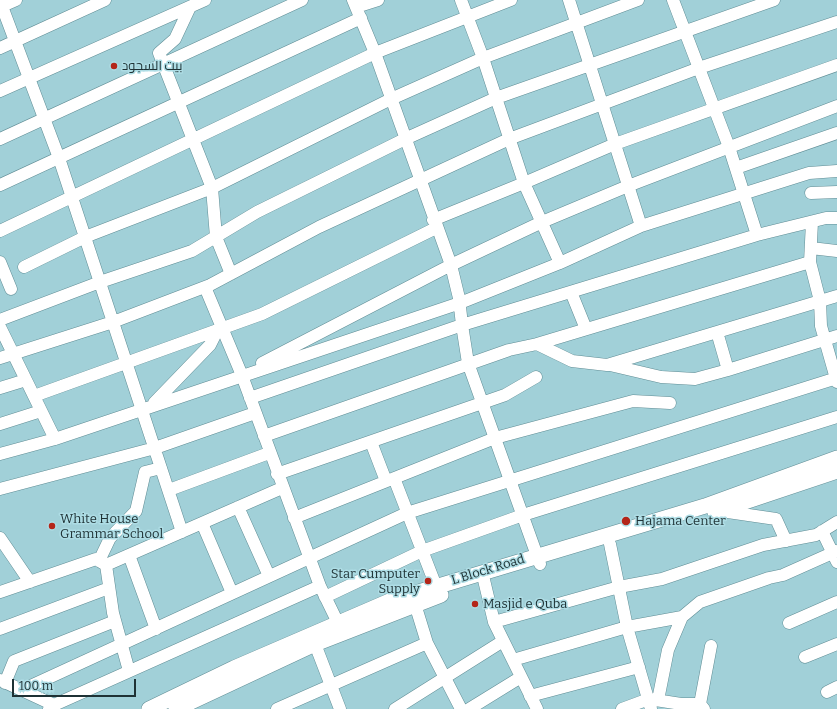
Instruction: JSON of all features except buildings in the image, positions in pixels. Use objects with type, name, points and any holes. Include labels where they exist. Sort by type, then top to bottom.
[{"type":"main road","name":"L Block Road","points":[[176,709],[315,644],[415,604],[438,591],[705,506],[837,458]]},
{"type":"main road","name":"L Block Road","points":[[149,709],[234,668],[392,600],[484,580],[539,559],[610,544],[719,511],[837,471]]},
{"type":"street","points":[[16,0],[1,5],[59,158],[127,362],[147,407],[155,448],[182,532]]},
{"type":"street","points":[[0,48],[105,0]]},
{"type":"street","points":[[0,91],[205,0]]},
{"type":"street","points":[[0,139],[302,0]]},
{"type":"street","points":[[0,185],[178,103],[357,8],[378,0]]},
{"type":"street","points":[[461,0],[483,58],[524,183],[560,264]]},
{"type":"street","points":[[0,231],[375,54],[511,0]]},
{"type":"street","points":[[569,0],[641,226]]},
{"type":"street","points":[[24,267],[85,237],[212,188],[391,99],[483,58],[638,0]]},
{"type":"street","points":[[674,0],[729,147],[757,235]]},
{"type":"street","points":[[0,320],[100,282],[192,251],[257,212],[405,139],[496,98],[774,0]]},
{"type":"street","points":[[190,6],[175,39],[159,53],[162,64],[212,188],[216,236],[231,274]]},
{"type":"street","points":[[357,8],[451,265],[460,303],[468,363],[539,559]]},
{"type":"street","points":[[0,358],[113,322],[205,287],[319,227],[510,138],[603,105],[699,68],[837,22]]},
{"type":"street","points":[[34,396],[262,314],[435,224],[524,183],[615,144],[837,65]]},
{"type":"street","points":[[241,374],[451,265],[542,222],[628,186],[837,106]]},
{"type":"street","points":[[736,168],[837,133]]},
{"type":"street","points":[[0,454],[55,439],[241,374],[460,303],[560,264],[641,226],[809,173],[837,171]]},
{"type":"street","points":[[811,193],[837,192]]},
{"type":"street","points":[[250,398],[462,325],[757,235],[812,222],[837,218]]},
{"type":"street","points":[[22,690],[122,645],[309,557],[407,514],[510,480],[837,379],[821,326],[820,301],[810,262],[812,222]]},
{"type":"street","points":[[811,248],[837,251]]},
{"type":"street","points":[[0,262],[11,289]]},
{"type":"street","points":[[264,436],[468,363],[509,350],[537,344],[810,262]]},
{"type":"street","points":[[205,287],[220,330],[241,374],[282,488],[309,557],[323,592],[338,623]]},
{"type":"street","points":[[571,292],[586,329]]},
{"type":"street","points":[[607,365],[837,296]]},
{"type":"street","points":[[0,328],[55,439]]},
{"type":"street","points":[[147,407],[210,345],[220,330]]},
{"type":"street","points":[[718,332],[728,370]]},
{"type":"street","points":[[537,344],[572,361],[607,365],[661,377],[695,379],[837,336]]},
{"type":"street","points":[[277,474],[505,395],[536,377]]},
{"type":"street","points":[[0,388],[26,380]]},
{"type":"street","points":[[294,518],[495,438],[633,401],[670,403]]},
{"type":"street","points":[[0,424],[41,411]]},
{"type":"street","points":[[0,489],[155,448],[255,413]]},
{"type":"street","points":[[115,621],[14,662],[2,682],[22,690],[52,707],[129,671],[422,551],[523,515],[837,417]]},
{"type":"street","points":[[370,442],[407,514],[438,591]]},
{"type":"street","points":[[169,490],[270,452]]},
{"type":"street","points":[[129,671],[115,621],[109,588],[102,563],[110,538],[136,511],[145,472],[162,468]]},
{"type":"street","points":[[102,563],[129,555],[282,488]]},
{"type":"street","points":[[238,507],[269,576]]},
{"type":"street","points":[[719,511],[776,519],[786,541]]},
{"type":"street","points":[[494,622],[619,587],[662,579],[763,545],[816,535],[837,522]]},
{"type":"street","points":[[202,523],[232,593]]},
{"type":"street","points":[[653,705],[668,650],[682,617],[700,602],[769,578],[784,575],[836,556],[822,531]]},
{"type":"street","points":[[0,538],[30,582]]},
{"type":"street","points":[[610,544],[627,627],[639,667],[653,705]]},
{"type":"street","points":[[129,555],[156,629]]},
{"type":"street","points":[[0,592],[96,559],[102,563]]},
{"type":"street","points":[[484,580],[494,622],[537,709]]},
{"type":"street","points":[[0,629],[109,588]]},
{"type":"street","points":[[789,624],[837,602]]},
{"type":"street","points":[[415,604],[427,643],[460,709]]},
{"type":"street","points":[[513,660],[627,627],[682,617]]},
{"type":"street","points":[[395,709],[503,641]]},
{"type":"street","points":[[276,709],[427,643]]},
{"type":"street","points":[[315,644],[340,709]]},
{"type":"street","points":[[805,657],[837,644]]},
{"type":"street","points":[[622,709],[653,705],[681,704],[702,707],[711,646]]},
{"type":"street","points":[[530,696],[639,667]]},
{"type":"street","points":[[469,709],[521,677]]},
{"type":"place","name":"بیت السجود","points":[[114,66]]},
{"type":"place","name":"Hajama Center","points":[[626,521]]},
{"type":"place","name":"White House Grammar School","points":[[52,526]]},
{"type":"place","name":"Star Cumputer Supply","points":[[428,581]]},
{"type":"place","name":"Masjid e Quba","points":[[475,604]]}]
